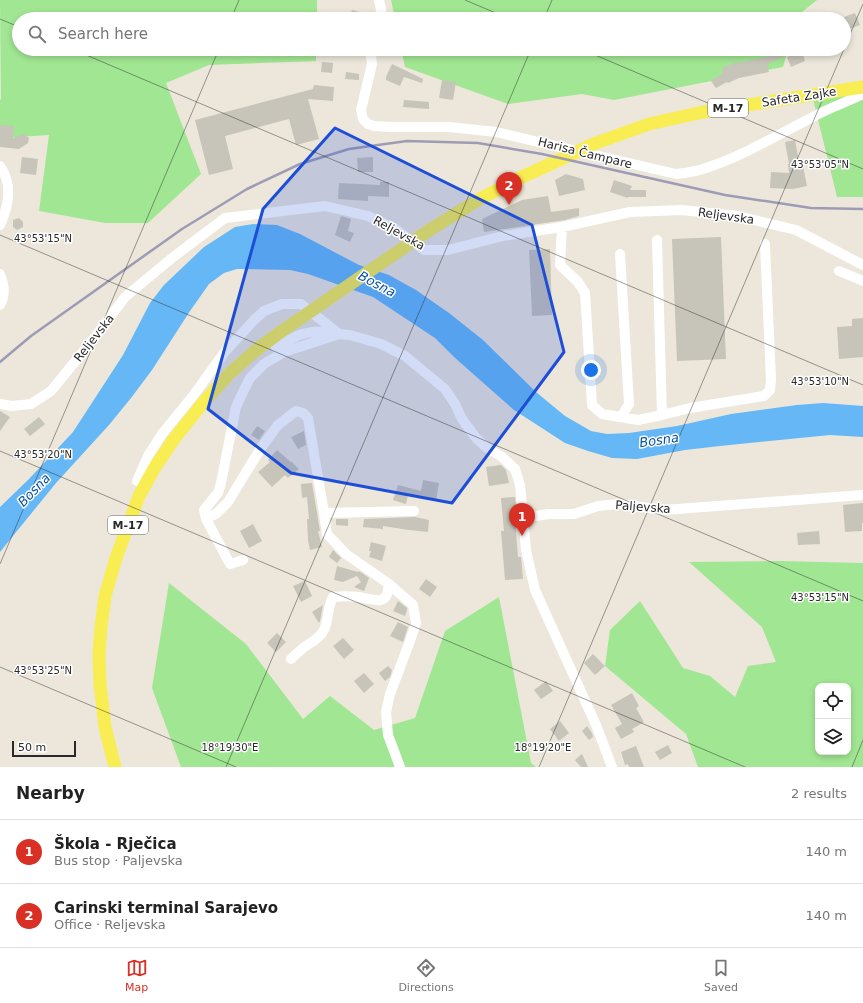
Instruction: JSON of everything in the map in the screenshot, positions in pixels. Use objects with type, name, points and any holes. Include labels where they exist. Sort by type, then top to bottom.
[{"type":"main road","name":"Safeta Zajke","points":[[115,767],[105,727],[100,684],[99,653],[100,627],[105,596],[116,558],[139,496],[174,439],[202,404],[229,374],[255,350],[428,231],[478,200],[520,178],[596,143],[649,124],[703,112],[863,87]]},
{"type":"street","points":[[379,0],[381,12]]},
{"type":"street","name":"Harisa Čampare","points":[[371,56],[372,64],[361,110],[363,119],[368,124],[390,127],[449,127],[496,132],[676,174],[709,167],[751,149],[823,112],[863,94]]},
{"type":"street","points":[[0,166],[8,183],[8,190],[7,207],[0,225]]},
{"type":"street","name":"Reljevska","points":[[0,404],[12,406],[31,404],[51,391],[125,297],[172,258],[225,218],[324,206],[368,216],[394,228],[424,250],[448,250],[503,236],[562,227],[630,212],[682,210],[738,216],[796,230],[863,265]]},
{"type":"street","points":[[562,227],[560,265],[578,282],[585,293],[592,405],[602,414],[638,420],[690,408],[764,396],[770,390],[771,380],[765,244]]},
{"type":"street","points":[[657,240],[662,415]]},
{"type":"street","points":[[620,254],[629,404],[621,417]]},
{"type":"street","points":[[839,271],[863,281]]},
{"type":"street","points":[[0,274],[3,282],[4,293],[0,305]]},
{"type":"street","points":[[137,481],[148,456],[162,434],[224,352],[254,320],[264,312],[282,304],[301,304],[339,334]]},
{"type":"street","points":[[276,348],[293,337],[312,332],[328,331],[350,335],[381,344],[405,356],[445,389],[455,404],[462,419],[476,438],[486,447],[502,457],[515,469],[520,485],[526,550],[535,590],[596,725],[612,767]]},
{"type":"street","points":[[243,560],[230,564],[206,519],[204,510],[218,493],[236,407],[250,378],[264,364],[284,352],[339,334]]},
{"type":"street","points":[[206,519],[217,513],[228,502],[261,448],[278,425],[296,411],[303,413],[308,418],[327,534],[346,554],[389,584],[413,605],[416,623],[390,694],[386,712],[388,735],[400,767]]},
{"type":"street","name":"Paljevska","points":[[523,518],[549,514],[574,514],[598,506],[619,504],[664,510],[863,495]]},
{"type":"street","points":[[324,513],[414,511]]},
{"type":"street","points":[[291,659],[317,638],[323,631],[327,621],[330,601],[333,597],[359,597],[381,600],[386,597],[389,584]]},
{"type":"highlighted area","points":[[335,128],[532,225],[564,352],[452,503],[291,473],[208,409],[263,209]]},
{"type":"green space","points":[[0,0],[317,0],[317,12],[12,12],[12,56],[316,56],[316,61],[209,65],[166,83],[201,174],[148,223],[105,223],[39,211],[49,135],[1,138],[0,142]]},
{"type":"green space","points":[[391,0],[817,0],[802,12],[394,12]]},
{"type":"green space","points":[[403,56],[786,56],[783,67],[614,100],[582,94],[508,104],[405,67]]},
{"type":"green space","points":[[863,87],[863,197],[837,197],[812,95]]},
{"type":"green space","points":[[779,561],[863,563],[863,767],[698,767],[686,734],[605,666],[610,630],[640,601],[683,668],[710,676],[735,697],[748,666],[776,662],[762,627],[689,562]]},
{"type":"green space","points":[[169,583],[246,644],[303,719],[330,696],[374,730],[415,718],[445,631],[499,597],[531,763],[536,767],[181,767],[152,688]]},
{"type":"water","name":"Bosna","points":[[253,224],[277,225],[300,234],[359,265],[389,275],[416,290],[449,313],[483,340],[536,392],[565,416],[591,431],[607,434],[629,433],[677,426],[731,414],[823,403],[863,406],[863,437],[830,435],[685,450],[637,459],[612,458],[565,443],[514,410],[454,357],[435,338],[373,297],[308,274],[290,270],[237,269],[224,273],[209,284],[152,370],[131,398],[109,425],[56,483],[0,552],[0,507],[29,479],[73,432],[123,355],[150,303],[164,285],[204,247],[235,227]]},
{"type":"building","points":[[855,13],[860,25],[851,28],[851,14]]},
{"type":"building","points":[[772,56],[783,57],[767,64],[769,72],[739,78],[716,88],[711,81],[723,73],[722,68],[737,63]]},
{"type":"building","points":[[804,56],[805,61],[791,67],[787,57]]},
{"type":"building","points":[[322,62],[333,63],[332,73],[321,72]]},
{"type":"building","points":[[392,64],[423,79],[422,83],[404,77],[400,86],[386,80]]},
{"type":"building","points":[[346,72],[359,74],[359,80],[345,79]]},
{"type":"building","points":[[442,80],[456,82],[453,100],[439,98]]},
{"type":"building","points":[[314,85],[334,87],[333,101],[308,99],[319,139],[296,145],[289,119],[225,136],[233,169],[209,175],[195,120],[313,89]]},
{"type":"building","points":[[404,100],[429,102],[429,109],[403,107]]},
{"type":"building","points":[[0,125],[14,126],[13,138],[24,134],[29,138],[28,143],[19,149],[0,147]]},
{"type":"building","points":[[795,140],[799,162],[802,161],[807,186],[793,189],[770,188],[771,172],[789,173],[785,142]]},
{"type":"building","points":[[22,157],[38,159],[36,175],[20,173]]},
{"type":"building","points":[[373,157],[373,172],[358,172],[357,158]]},
{"type":"building","points":[[566,174],[583,179],[585,190],[559,196],[555,180]]},
{"type":"building","points":[[614,180],[632,186],[630,190],[646,190],[646,197],[628,198],[610,192]]},
{"type":"building","points":[[380,182],[389,182],[389,197],[368,196],[368,201],[338,199],[339,183],[380,185]]},
{"type":"building","points":[[548,196],[551,212],[579,208],[579,216],[565,220],[484,232],[482,219],[522,200]]},
{"type":"building","points":[[341,216],[351,219],[348,231],[354,233],[350,242],[335,235]]},
{"type":"building","points":[[19,218],[23,222],[23,227],[17,230],[13,227],[13,220]]},
{"type":"building","points":[[721,237],[726,359],[677,361],[672,239]]},
{"type":"building","points":[[550,249],[552,315],[532,316],[529,250]]},
{"type":"building","points":[[863,318],[863,357],[839,359],[837,327],[852,326],[852,319]]},
{"type":"building","points":[[0,411],[10,417],[0,431]]},
{"type":"building","points":[[39,417],[45,424],[30,436],[24,429]]},
{"type":"building","points":[[257,426],[265,431],[259,440],[251,435]]},
{"type":"building","points":[[304,431],[306,445],[298,449],[291,437]]},
{"type":"building","points":[[277,450],[299,469],[288,478],[285,475],[272,487],[258,472],[270,462],[268,460]]},
{"type":"building","points":[[501,465],[506,470],[509,483],[489,486],[486,467]]},
{"type":"building","points":[[423,480],[439,483],[436,500],[408,495],[406,504],[393,500],[398,485],[421,491]]},
{"type":"building","points":[[312,483],[320,531],[318,531],[322,547],[310,550],[308,540],[307,519],[309,519],[307,497],[302,498],[301,484]]},
{"type":"building","points":[[515,497],[518,557],[521,557],[523,579],[505,580],[501,531],[504,531],[501,498]]},
{"type":"building","points":[[863,503],[862,531],[845,532],[843,505]]},
{"type":"building","points":[[415,517],[429,520],[428,532],[383,526],[383,529],[363,527],[364,519]]},
{"type":"building","points":[[336,519],[348,519],[348,526],[336,525]]},
{"type":"building","points":[[253,524],[262,541],[249,548],[240,531]]},
{"type":"building","points":[[819,531],[820,544],[798,545],[797,533]]},
{"type":"building","points":[[371,542],[386,546],[382,561],[369,557]]},
{"type":"building","points":[[333,550],[341,558],[337,563],[329,557]]},
{"type":"building","points":[[337,566],[359,571],[369,578],[364,591],[354,587],[361,582],[357,576],[343,582],[334,580]]},
{"type":"building","points":[[426,579],[437,587],[430,597],[419,589]]},
{"type":"building","points":[[305,581],[312,596],[301,602],[293,586]]},
{"type":"building","points":[[398,601],[407,608],[405,616],[393,611]]},
{"type":"building","points":[[323,605],[320,621],[319,623],[312,612]]},
{"type":"building","points":[[398,622],[408,627],[403,642],[390,636]]},
{"type":"building","points":[[277,633],[286,642],[276,652],[267,643]]},
{"type":"building","points":[[343,638],[354,650],[344,659],[333,646]]},
{"type":"building","points":[[593,654],[605,666],[595,675],[584,663]]},
{"type":"building","points":[[388,666],[392,670],[390,677],[385,681],[379,673]]},
{"type":"building","points":[[364,673],[374,684],[364,693],[354,681]]},
{"type":"building","points":[[546,681],[553,691],[541,699],[534,690]]},
{"type":"building","points":[[632,693],[639,706],[636,708],[644,722],[632,729],[634,732],[621,739],[615,728],[622,724],[611,705]]},
{"type":"building","points":[[560,721],[569,733],[559,741],[550,729]]},
{"type":"building","points":[[587,726],[593,737],[589,740],[582,731]]},
{"type":"building","points":[[668,745],[672,753],[660,760],[655,752]]},
{"type":"building","points":[[636,746],[644,767],[629,767],[628,764],[625,765],[621,752]]},
{"type":"building","points":[[582,754],[588,767],[581,767],[575,760]]},
{"type":"railway","points":[[0,362],[31,336],[182,229],[247,189],[300,164],[349,149],[407,141],[478,143],[542,154],[725,195],[811,208],[863,209]]},
{"type":"place","name":"Carinski terminal Sarajevo","points":[[509,205]]},
{"type":"place","name":"Škola - Rječica","points":[[522,536]]}]
